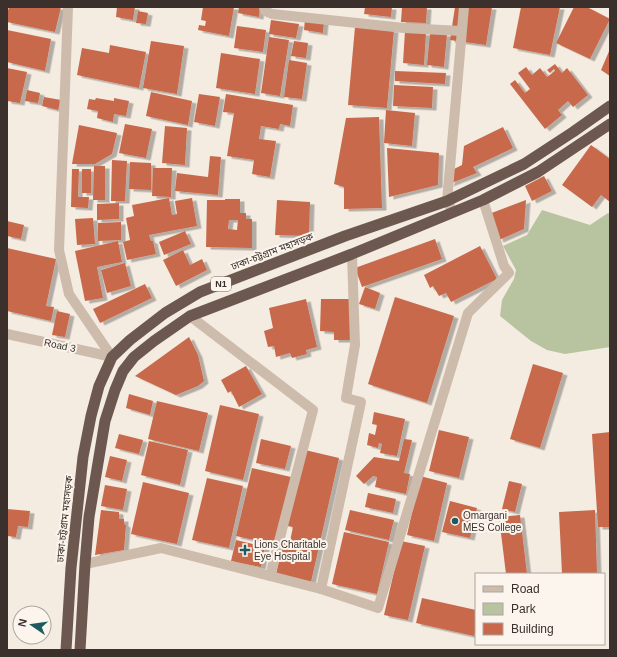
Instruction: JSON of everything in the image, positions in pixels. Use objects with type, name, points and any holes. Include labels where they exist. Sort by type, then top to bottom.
[{"type":"highway","name":"ঢাকা-চট্টগ্রাম মহাসড়ক","points":[[66,650],[71,568],[83,457],[91,416],[99,386],[112,358],[130,340],[165,313],[200,292],[344,236],[447,201],[524,164],[610,106]]},
{"type":"highway","name":"N1","points":[[80,650],[89,517],[105,420],[123,371],[134,357],[190,316],[352,254],[483,200],[538,172],[610,124]]},
{"type":"street","points":[[68,7],[59,250],[69,294],[112,358]]},
{"type":"street","points":[[264,7],[265,11],[272,14],[404,28],[461,31]]},
{"type":"street","points":[[453,212],[447,201],[464,7]]},
{"type":"street","points":[[85,564],[161,548],[322,590],[378,608],[468,313],[509,273],[504,266],[483,200]]},
{"type":"street","points":[[322,590],[361,402],[346,398],[355,345],[352,254]]},
{"type":"street","points":[[190,316],[313,410],[270,576]]},
{"type":"street","name":"Road 3","points":[[7,334],[112,358]]},
{"type":"green space","points":[[542,210],[590,225],[608,213],[610,214],[610,347],[565,354],[547,350],[531,341],[500,316],[502,300],[514,279],[516,270],[503,246],[527,235]]},
{"type":"building","points":[[9,7],[61,7],[55,32],[7,22]]},
{"type":"building","points":[[117,7],[135,7],[133,20],[116,17]]},
{"type":"building","points":[[203,7],[234,7],[229,36],[198,30],[199,25],[205,26],[206,21],[201,20]]},
{"type":"building","points":[[239,7],[260,7],[259,17],[238,13]]},
{"type":"building","points":[[365,7],[392,7],[391,17],[364,14]]},
{"type":"building","points":[[402,7],[427,7],[426,23],[401,22]]},
{"type":"building","points":[[455,7],[492,7],[486,45],[450,40]]},
{"type":"building","points":[[521,7],[560,7],[550,55],[513,48]]},
{"type":"building","points":[[574,7],[587,7],[610,19],[590,59],[556,43]]},
{"type":"building","points":[[138,11],[148,13],[146,24],[136,23]]},
{"type":"building","points":[[305,19],[324,22],[323,33],[304,30]]},
{"type":"building","points":[[271,20],[299,24],[296,38],[269,34]]},
{"type":"building","points":[[237,26],[266,30],[263,52],[234,48]]},
{"type":"building","points":[[355,27],[394,30],[387,108],[348,105]]},
{"type":"building","points":[[7,30],[51,39],[45,71],[7,62]]},
{"type":"building","points":[[405,31],[426,33],[424,65],[403,63]]},
{"type":"building","points":[[430,33],[447,34],[444,67],[427,65]]},
{"type":"building","points":[[269,37],[289,40],[280,96],[261,93]]},
{"type":"building","points":[[151,41],[184,46],[177,94],[143,88]]},
{"type":"building","points":[[294,41],[308,43],[306,58],[291,56]]},
{"type":"building","points":[[110,45],[146,52],[139,88],[77,75],[82,48],[109,53]]},
{"type":"building","points":[[610,49],[610,76],[601,70]]},
{"type":"building","points":[[221,53],[260,59],[255,94],[216,88]]},
{"type":"building","points":[[289,60],[307,63],[302,99],[284,97]]},
{"type":"building","points":[[555,64],[562,73],[567,68],[588,95],[573,107],[568,101],[558,110],[562,115],[545,129],[510,84],[515,80],[525,93],[530,89],[518,73],[526,67],[532,75],[540,68],[547,77],[555,71],[554,69],[550,73],[547,70]]},
{"type":"building","points":[[7,68],[27,72],[20,103],[7,101]]},
{"type":"building","points":[[395,71],[446,73],[445,84],[395,81]]},
{"type":"building","points":[[394,85],[433,87],[432,108],[393,106]]},
{"type":"building","points":[[27,90],[40,93],[38,103],[25,101]]},
{"type":"building","points":[[151,92],[192,101],[188,125],[146,116]]},
{"type":"building","points":[[199,94],[220,97],[215,126],[194,122]]},
{"type":"building","points":[[226,94],[293,105],[290,126],[280,124],[279,129],[261,126],[259,139],[276,141],[270,177],[252,174],[254,160],[227,156],[234,113],[223,112]]},
{"type":"building","points":[[44,97],[61,100],[58,110],[42,106]]},
{"type":"building","points":[[96,98],[114,101],[114,98],[129,101],[126,116],[114,114],[113,122],[97,118],[98,111],[87,109],[89,99],[95,100]]},
{"type":"building","points":[[386,110],[415,113],[412,146],[384,143]]},
{"type":"building","points":[[379,117],[382,208],[344,209],[344,187],[334,184],[346,118]]},
{"type":"building","points":[[125,124],[152,129],[146,158],[119,153]]},
{"type":"building","points":[[79,125],[117,133],[112,154],[95,164],[72,164]]},
{"type":"building","points":[[165,126],[187,128],[185,165],[162,163]]},
{"type":"building","points":[[503,127],[513,148],[473,167],[477,173],[449,184],[454,169],[462,165],[464,146]]},
{"type":"building","points":[[591,145],[610,159],[610,202],[601,195],[592,207],[562,185]]},
{"type":"building","points":[[387,148],[439,153],[438,185],[389,197]]},
{"type":"building","points":[[210,156],[221,157],[218,195],[175,191],[177,173],[208,177]]},
{"type":"building","points":[[112,160],[127,161],[125,201],[111,201]]},
{"type":"building","points":[[130,162],[151,163],[151,190],[129,189]]},
{"type":"building","points":[[94,166],[105,166],[105,200],[93,200]]},
{"type":"building","points":[[153,168],[172,168],[171,197],[152,196]]},
{"type":"building","points":[[72,169],[79,169],[78,197],[89,197],[88,208],[71,207]]},
{"type":"building","points":[[82,169],[91,169],[91,193],[82,193]]},
{"type":"building","points":[[544,176],[552,191],[532,201],[525,186]]},
{"type":"building","points":[[169,198],[172,215],[177,214],[175,201],[192,198],[197,226],[149,235],[151,241],[153,241],[156,254],[127,260],[123,242],[130,240],[126,218],[134,216],[132,205]]},
{"type":"building","points":[[240,199],[240,213],[246,213],[246,219],[252,219],[252,248],[206,247],[207,200]],"holes":[[[229,220],[238,220],[237,230],[228,229]]]},
{"type":"building","points":[[277,200],[310,202],[309,236],[275,235]]},
{"type":"building","points":[[526,200],[524,229],[499,240],[489,214]]},
{"type":"building","points":[[119,203],[119,219],[97,220],[97,204]]},
{"type":"building","points":[[93,218],[95,244],[77,245],[75,219]]},
{"type":"building","points":[[7,221],[24,225],[21,239],[7,236]]},
{"type":"building","points":[[121,222],[121,240],[98,241],[98,223]]},
{"type":"building","points":[[185,231],[191,244],[164,255],[159,242]]},
{"type":"building","points":[[435,239],[442,259],[362,287],[355,268]]},
{"type":"building","points":[[118,241],[122,262],[97,267],[103,298],[85,301],[75,251]]},
{"type":"building","points":[[480,246],[497,279],[451,302],[446,293],[439,296],[433,286],[430,288],[424,275]]},
{"type":"building","points":[[7,248],[56,259],[46,306],[54,307],[51,321],[7,311]]},
{"type":"building","points":[[183,250],[190,265],[202,259],[207,270],[176,286],[163,260]]},
{"type":"building","points":[[125,263],[131,286],[107,293],[101,270]]},
{"type":"building","points":[[145,284],[152,298],[100,323],[93,309]]},
{"type":"building","points":[[365,287],[380,293],[375,309],[359,304]]},
{"type":"building","points":[[395,297],[454,316],[427,403],[368,384]]},
{"type":"building","points":[[306,299],[317,347],[306,350],[307,354],[292,358],[290,353],[276,357],[274,346],[268,347],[264,331],[273,328],[269,308]]},
{"type":"building","points":[[321,299],[352,299],[351,340],[334,340],[334,332],[320,331]]},
{"type":"building","points":[[57,311],[70,314],[65,337],[52,335]]},
{"type":"building","points":[[189,337],[198,355],[204,381],[198,386],[176,395],[135,376]]},
{"type":"building","points":[[533,364],[563,373],[540,448],[510,439]]},
{"type":"building","points":[[246,366],[262,394],[239,407],[231,391],[228,393],[221,380]]},
{"type":"building","points":[[129,394],[153,401],[150,415],[126,408]]},
{"type":"building","points":[[157,401],[208,413],[199,451],[148,439]]},
{"type":"building","points":[[220,405],[259,414],[243,480],[205,471]]},
{"type":"building","points":[[374,412],[405,419],[397,456],[380,453],[382,444],[379,443],[378,448],[367,445],[369,433],[375,435],[377,425],[372,424]]},
{"type":"building","points":[[439,430],[469,437],[459,478],[429,471]]},
{"type":"building","points":[[610,432],[610,527],[598,527],[592,434]]},
{"type":"building","points":[[119,434],[143,440],[139,454],[115,448]]},
{"type":"building","points":[[261,439],[291,446],[285,469],[256,463]]},
{"type":"building","points":[[404,439],[412,440],[404,473],[410,474],[406,494],[375,487],[377,477],[373,476],[364,484],[356,476],[374,457],[399,461]]},
{"type":"building","points":[[149,441],[188,450],[180,485],[141,475]]},
{"type":"building","points":[[305,450],[339,458],[311,582],[276,574],[284,540],[290,541],[293,527],[287,526]]},
{"type":"building","points":[[110,456],[127,460],[122,481],[105,477]]},
{"type":"building","points":[[252,468],[291,477],[275,545],[236,536]]},
{"type":"building","points":[[420,476],[447,483],[434,541],[407,535]]},
{"type":"building","points":[[207,478],[243,486],[229,548],[192,540]]},
{"type":"building","points":[[509,481],[522,484],[515,512],[502,509]]},
{"type":"building","points":[[143,482],[189,493],[177,544],[131,534]]},
{"type":"building","points":[[105,485],[127,489],[123,510],[101,506]]},
{"type":"building","points":[[368,493],[396,499],[393,513],[365,507]]},
{"type":"building","points":[[450,501],[477,508],[470,538],[442,532]]},
{"type":"building","points":[[7,509],[30,511],[28,527],[18,526],[16,537],[7,536]]},
{"type":"building","points":[[101,510],[119,512],[119,519],[124,519],[124,524],[126,525],[124,550],[95,555]]},
{"type":"building","points":[[350,510],[394,520],[389,540],[345,530]]},
{"type":"building","points":[[595,510],[597,573],[562,573],[559,512]]},
{"type":"building","points":[[520,515],[527,573],[506,573],[499,517]]},
{"type":"building","points":[[344,532],[389,542],[377,594],[332,584]]},
{"type":"building","points":[[236,540],[265,547],[261,567],[231,561]]},
{"type":"building","points":[[401,541],[425,546],[408,620],[384,615]]},
{"type":"building","points":[[422,598],[475,610],[474,636],[416,623]]},
{"type":"place","name":"Omargani MES College","points":[[455,521]]},
{"type":"place","name":"Lions Charitable Eye Hospital","points":[[245,550]]}]
